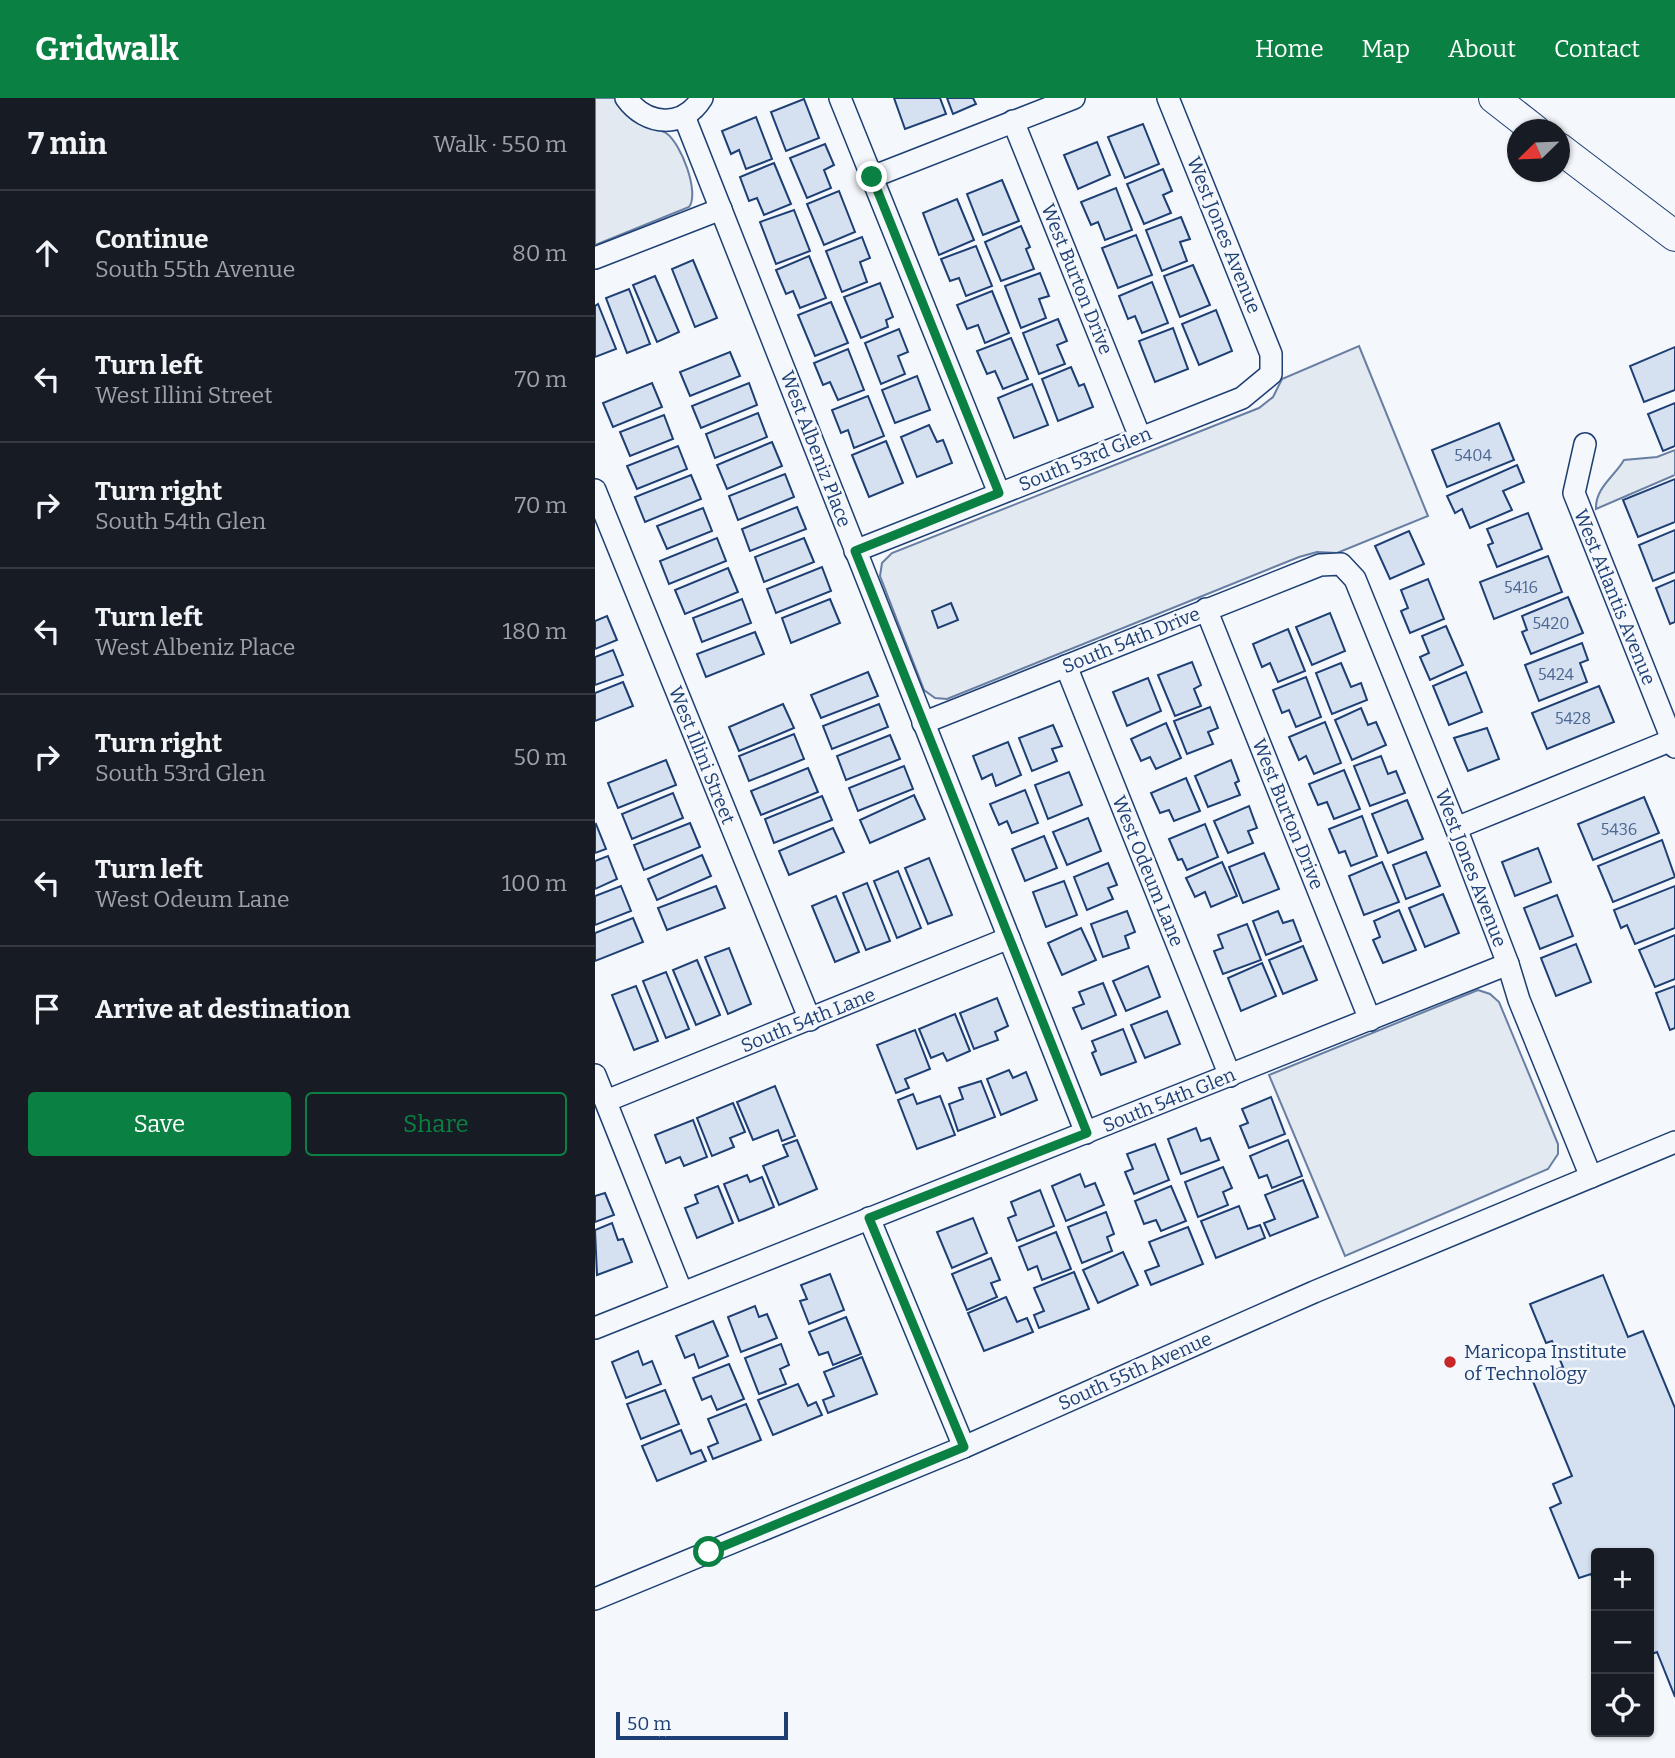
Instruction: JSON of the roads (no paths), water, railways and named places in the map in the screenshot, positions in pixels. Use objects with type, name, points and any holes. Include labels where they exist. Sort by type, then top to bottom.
[{"type":"main road","points":[[1494,98],[1521,119]]},
{"type":"main road","points":[[1570,156],[1675,236]]},
{"type":"street","points":[[626,98],[644,116],[657,121],[684,116],[702,98]]},
{"type":"street","points":[[840,98],[999,493]]},
{"type":"street","points":[[872,177],[1074,98]]},
{"type":"street","name":"West Jones Avenue","points":[[1168,98],[1271,354],[1271,374]]},
{"type":"street","name":"West Albeniz Place","points":[[684,116],[1087,1133]]},
{"type":"street","name":"West Burton Drive","points":[[1013,121],[1140,437]]},
{"type":"street","points":[[595,258],[721,209]]},
{"type":"street","name":"South 53rd Glen","points":[[855,551],[1242,398],[1271,374]]},
{"type":"street","name":"West Atlantis Avenue","points":[[1585,444],[1574,493],[1674,743]]},
{"type":"street","name":"West Illini Street","points":[[595,490],[810,1020]]},
{"type":"street","name":"West Jones Avenue","points":[[1341,564],[1355,579],[1456,828],[1508,964],[1518,1000],[1591,1177]]},
{"type":"street","name":"South 54th Drive","points":[[923,723],[1320,565],[1341,564]]},
{"type":"street","name":"West Burton Drive","points":[[1206,609],[1370,1020]]},
{"type":"street","name":"West Odeum Lane","points":[[1066,666],[1230,1076]]},
{"type":"street","points":[[1456,828],[1674,743]]},
{"type":"street","name":"South 54th Lane","points":[[606,1101],[1009,938]]},
{"type":"street","name":"South 54th Glen","points":[[595,1328],[1508,964]]},
{"type":"street","points":[[595,1075],[681,1293]]},
{"type":"street","name":"South 55th Avenue","points":[[595,1599],[964,1447],[1314,1292],[1675,1142]]},
{"type":"street","points":[[869,1218],[964,1447]]},
{"type":"place","name":"Maricopa Institute of Technology","points":[[1450,1362]]}]
